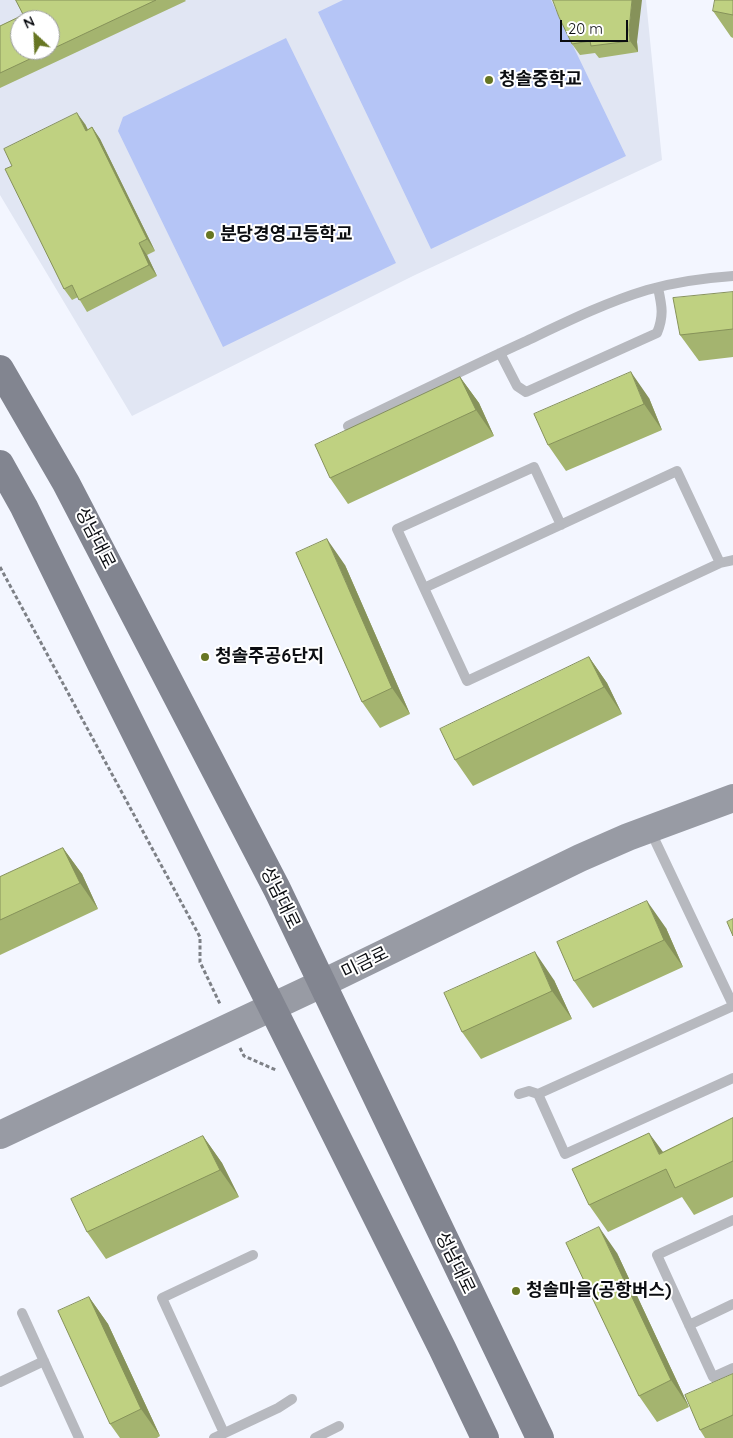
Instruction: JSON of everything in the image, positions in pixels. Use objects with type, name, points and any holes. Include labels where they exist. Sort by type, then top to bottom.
[{"type":"main road","name":"성남대로","points":[[0,369],[71,491],[276,889],[540,1438]]},
{"type":"main road","points":[[0,464],[24,507],[485,1438]]},
{"type":"main road","name":"미금로","points":[[0,1134],[321,984],[571,863],[628,837],[733,798]]},
{"type":"lane","points":[[348,426],[500,353],[624,298],[692,280],[733,276]]},
{"type":"lane","points":[[500,353],[517,386],[526,392],[657,333],[662,322],[662,308],[658,288]]},
{"type":"lane","points":[[561,525],[534,467],[397,529],[467,682],[720,563],[733,560]]},
{"type":"lane","points":[[424,588],[677,471],[720,563]]},
{"type":"lane","points":[[538,1094],[733,1005],[650,829]]},
{"type":"lane","points":[[519,1094],[529,1090],[538,1094],[564,1154],[733,1078]]},
{"type":"lane","points":[[733,1220],[657,1255],[713,1377],[733,1368]]},
{"type":"lane","points":[[224,1433],[162,1298],[253,1255]]},
{"type":"lane","points":[[689,1325],[733,1304]]},
{"type":"lane","points":[[22,1313],[79,1438]]},
{"type":"lane","points":[[0,1382],[44,1361]]},
{"type":"lane","points":[[214,1438],[278,1408],[292,1399]]},
{"type":"lane","points":[[315,1438],[339,1426]]},
{"type":"shaded area","name":"분당경영고등학교","points":[[0,0],[646,0],[662,160],[415,275],[132,416],[0,195]]},
{"type":"shaded area","name":"청솔중학교","points":[[343,0],[551,0],[626,156],[431,249],[318,12]]},
{"type":"shaded area","points":[[286,38],[396,263],[223,347],[118,131],[123,117]]},
{"type":"building","points":[[16,0],[156,0],[60,45],[60,10],[21,10]]},
{"type":"building","points":[[553,0],[632,0],[629,30],[630,41],[591,46],[590,41],[572,44]]},
{"type":"building","points":[[715,0],[733,0],[733,15],[713,11]]},
{"type":"building","points":[[10,21],[10,60],[28,60],[0,73],[0,26]]},
{"type":"building","points":[[77,113],[86,131],[92,127],[147,239],[139,243],[149,265],[79,300],[72,285],[64,289],[5,169],[12,166],[4,149]]},
{"type":"building","points":[[733,292],[733,329],[680,335],[673,298]]},
{"type":"building","points":[[631,372],[644,404],[548,445],[534,414]]},
{"type":"building","points":[[460,377],[476,410],[330,478],[315,445]]},
{"type":"building","points":[[327,539],[392,688],[362,702],[296,553]]},
{"type":"building","points":[[589,657],[604,687],[455,760],[440,729]]},
{"type":"building","points":[[63,848],[80,883],[0,920],[0,877]]},
{"type":"building","points":[[647,901],[664,940],[574,981],[557,942]]},
{"type":"building","points":[[733,919],[733,936],[727,922]]},
{"type":"building","points":[[535,952],[552,991],[462,1032],[444,993]]},
{"type":"building","points":[[733,1118],[733,1161],[675,1188],[666,1169],[589,1205],[572,1169],[649,1133],[659,1154]]},
{"type":"building","points":[[203,1136],[220,1170],[87,1232],[71,1199]]},
{"type":"building","points":[[599,1227],[671,1380],[639,1396],[566,1243]]},
{"type":"building","points":[[89,1297],[141,1409],[110,1424],[58,1311]]},
{"type":"building","points":[[733,1374],[733,1415],[700,1430],[685,1395]]},
{"type":"place","name":"청솔중학교","points":[[489,80]]},
{"type":"place","name":"분당경영고등학교","points":[[210,235]]},
{"type":"place","name":"청솔주공6단지","points":[[205,657]]},
{"type":"place","name":"청솔마을(공항버스)","points":[[516,1291]]}]
